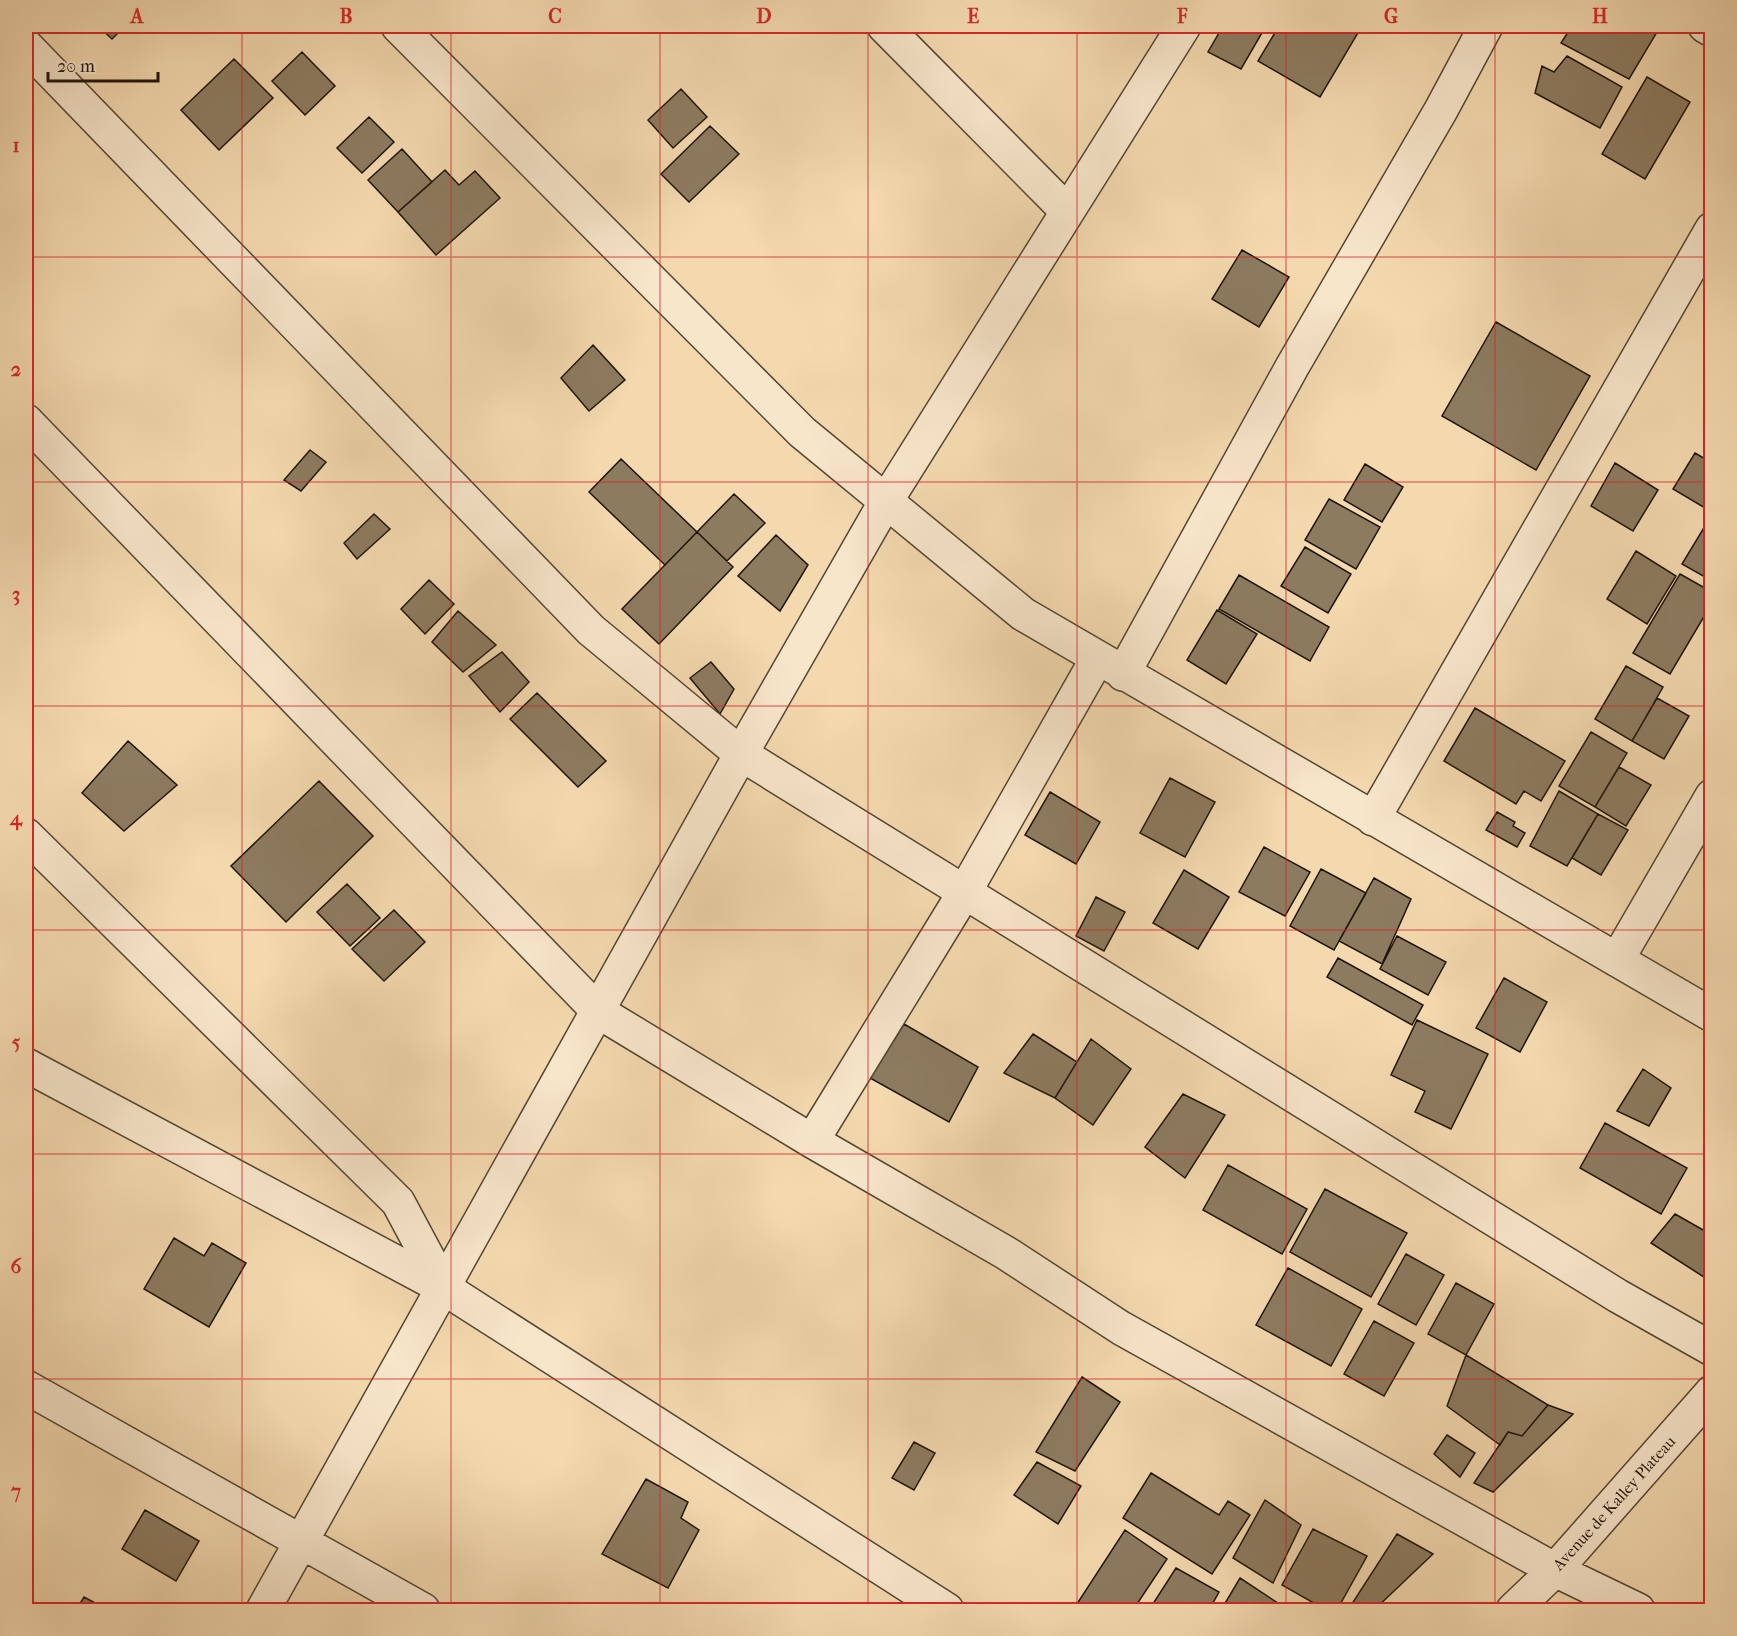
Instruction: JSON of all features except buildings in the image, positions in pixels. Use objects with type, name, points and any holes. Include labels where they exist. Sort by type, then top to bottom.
[{"type":"street","points":[[398,26],[802,432],[1023,614],[1712,1015]]},
{"type":"street","points":[[884,26],[1066,211]]},
{"type":"street","points":[[263,1611],[741,754],[886,501],[1184,26]]},
{"type":"street","points":[[812,1141],[964,892],[1110,666],[1292,367],[1486,26]]},
{"type":"street","points":[[1705,26],[1712,30]]},
{"type":"street","points":[[26,46],[591,630],[741,754],[1608,1290],[1712,1349]]},
{"type":"street","points":[[1373,819],[1712,229]]},
{"type":"street","points":[[26,421],[599,1012],[812,1141],[1006,1253],[1121,1328],[1555,1570],[1638,1611]]},
{"type":"street","points":[[1617,960],[1712,796]]},
{"type":"street","points":[[26,835],[398,1202],[444,1288]]},
{"type":"street","points":[[26,1065],[444,1288],[947,1611]]},
{"type":"street","points":[[26,1387],[423,1611]]},
{"type":"street","name":"Avenue de Kalley Plateau","points":[[1513,1611],[1555,1570],[1712,1392]]},
{"type":"street","points":[[1536,1611],[1555,1570]]}]
